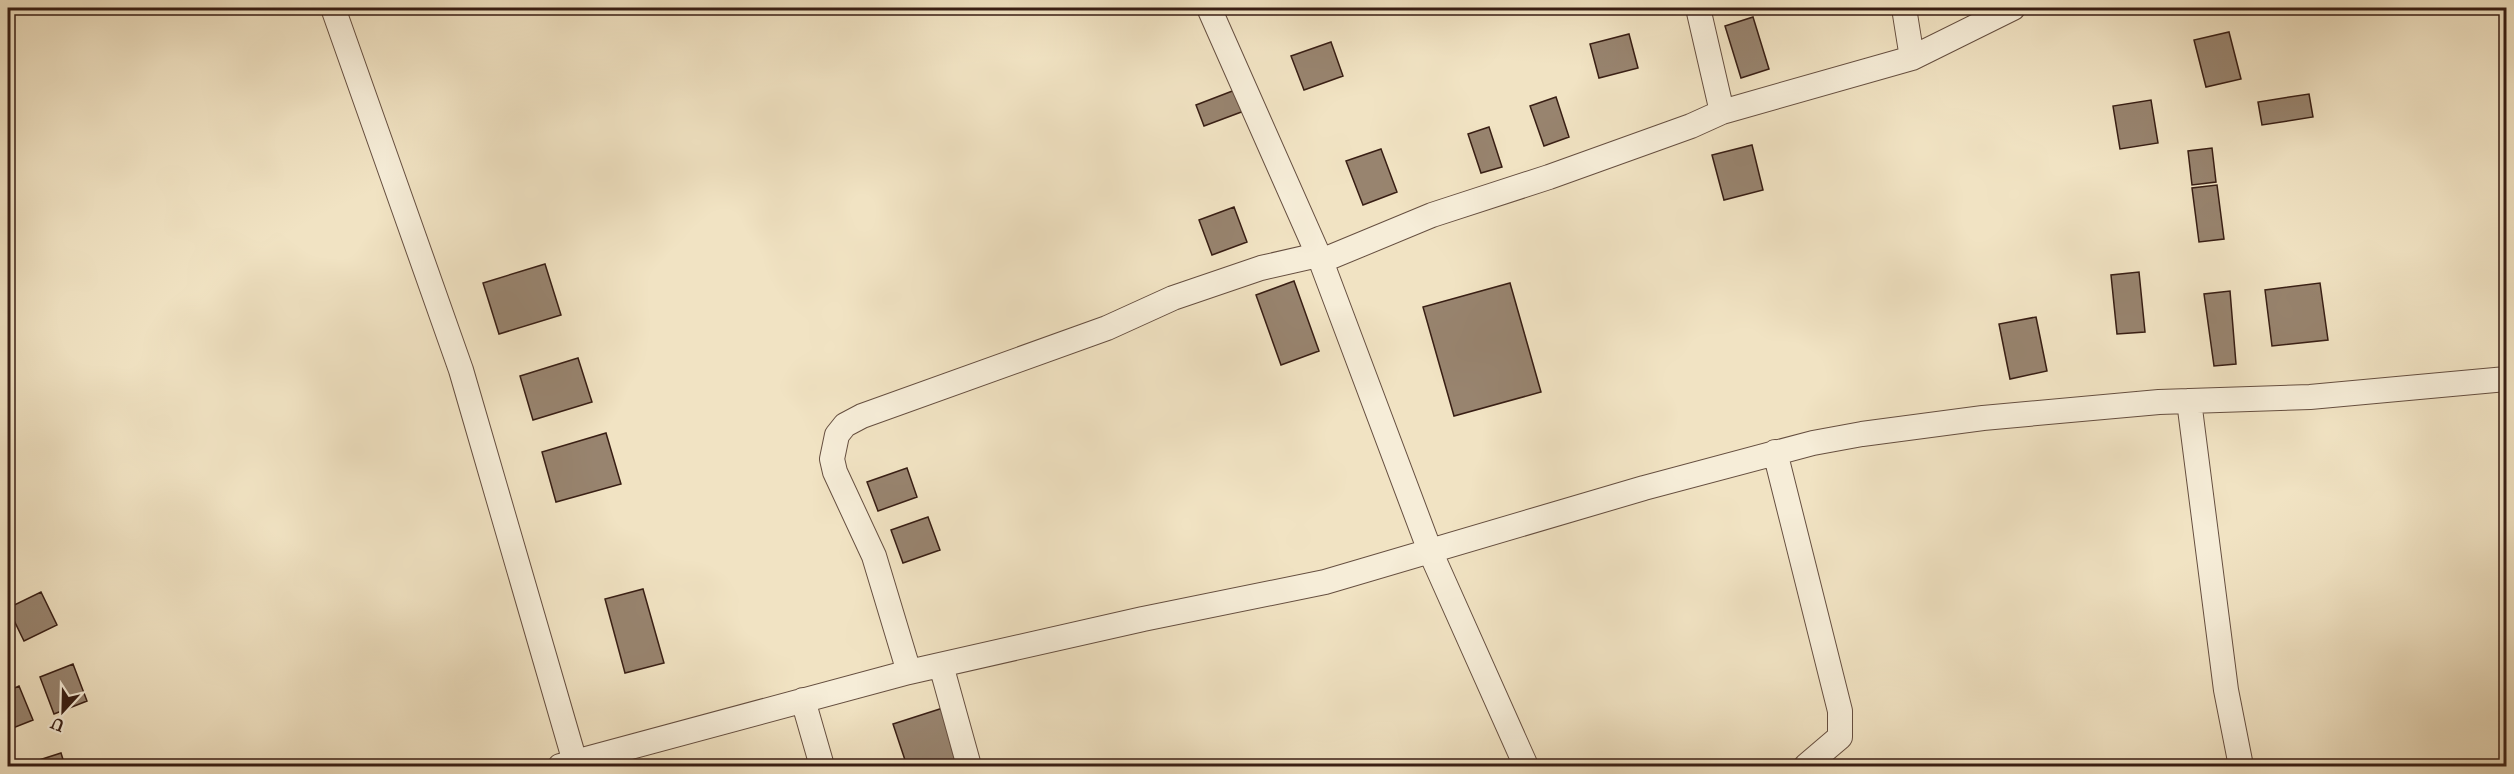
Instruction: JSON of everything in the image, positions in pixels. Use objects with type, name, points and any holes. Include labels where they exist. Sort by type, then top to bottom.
[{"type":"street","points":[[333,8],[461,370],[567,764],[909,672],[1143,619],[1325,582],[1775,452],[1822,441],[1914,426],[2147,403],[2310,397],[2506,379]]},
{"type":"street","points":[[1209,8],[1330,255],[1431,551],[1526,766]]},
{"type":"street","points":[[1698,8],[1722,112]]},
{"type":"street","points":[[1904,8],[1912,58]]},
{"type":"street","points":[[909,672],[874,556],[835,472],[832,459],[833,446],[844,425],[935,388],[1028,358],[1107,328],[1173,298],[1261,268],[1330,255],[1432,215],[1635,147],[1722,112],[1912,58],[2013,8]]},
{"type":"street","points":[[2189,401],[2226,690],[2241,766]]},
{"type":"street","points":[[1775,452],[1840,711],[1840,737],[1806,766]]},
{"type":"street","points":[[941,665],[969,766]]},
{"type":"street","points":[[803,700],[822,766]]},
{"type":"building","points":[[1753,17],[1769,69],[1741,78],[1725,26]]},
{"type":"building","points":[[2229,32],[2241,79],[2206,87],[2194,40]]},
{"type":"building","points":[[1629,34],[1638,68],[1599,78],[1590,44]]},
{"type":"building","points":[[1331,42],[1343,76],[1304,90],[1291,56]]},
{"type":"building","points":[[1235,90],[1244,111],[1204,126],[1196,105]]},
{"type":"building","points":[[2309,94],[2313,117],[2262,125],[2258,102]]},
{"type":"building","points":[[1556,97],[1569,137],[1544,146],[1530,106]]},
{"type":"building","points":[[2151,100],[2158,143],[2120,149],[2113,106]]},
{"type":"building","points":[[1489,127],[1502,167],[1481,173],[1468,134]]},
{"type":"building","points":[[1752,145],[1763,190],[1724,200],[1712,155]]},
{"type":"building","points":[[2212,148],[2216,182],[2192,185],[2188,151]]},
{"type":"building","points":[[1381,149],[1397,192],[1363,205],[1346,161]]},
{"type":"building","points":[[2217,185],[2224,239],[2199,242],[2192,188]]},
{"type":"building","points":[[1234,207],[1247,242],[1212,255],[1199,220]]},
{"type":"building","points":[[545,264],[561,315],[499,334],[483,283]]},
{"type":"building","points":[[2139,272],[2145,332],[2117,334],[2111,275]]},
{"type":"building","points":[[1294,281],[1319,351],[1281,365],[1256,295]]},
{"type":"building","points":[[1510,283],[1541,392],[1454,416],[1423,307]]},
{"type":"building","points":[[2320,283],[2328,340],[2272,346],[2265,290]]},
{"type":"building","points":[[2230,291],[2236,364],[2214,366],[2204,294]]},
{"type":"building","points":[[2036,317],[2047,371],[2010,379],[1999,324]]},
{"type":"building","points":[[578,358],[592,402],[533,420],[520,376]]},
{"type":"building","points":[[606,433],[621,484],[556,502],[542,452]]},
{"type":"building","points":[[907,468],[917,497],[878,511],[867,482]]},
{"type":"building","points":[[928,517],[940,550],[903,563],[891,530]]},
{"type":"building","points":[[643,589],[664,663],[625,673],[605,599]]},
{"type":"building","points":[[41,592],[57,625],[24,641],[8,608]]},
{"type":"building","points":[[73,664],[87,701],[54,714],[40,677]]},
{"type":"building","points":[[19,686],[33,720],[8,730],[8,691]]},
{"type":"building","points":[[946,707],[963,758],[937,766],[907,766],[893,724]]},
{"type":"building","points":[[61,753],[65,766],[38,766],[36,761]]}]
